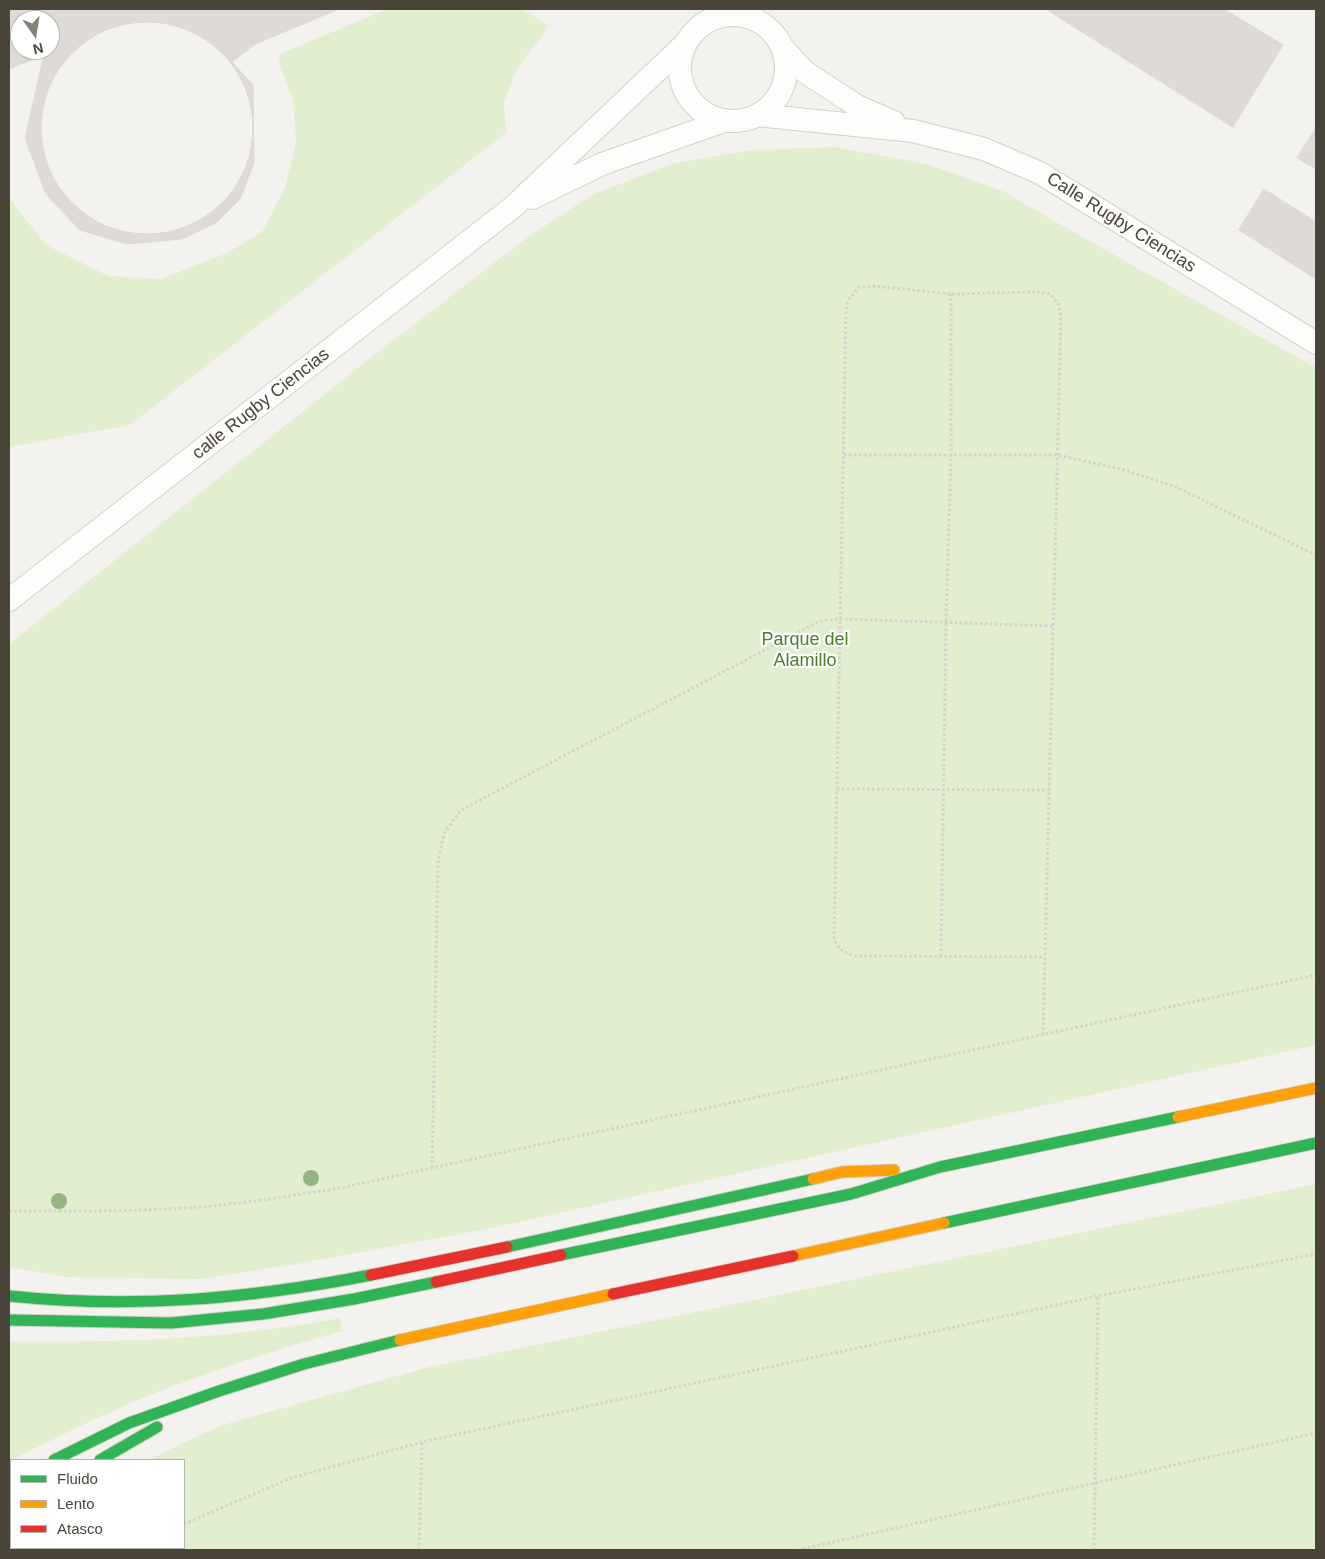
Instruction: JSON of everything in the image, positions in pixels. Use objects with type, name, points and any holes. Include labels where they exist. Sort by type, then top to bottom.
[{"type":"main road","points":[[9,1320],[171,1323],[263,1314],[354,1300],[851,1194],[940,1167],[1316,1088]]},
{"type":"main road","points":[[56,1459],[129,1423],[219,1391],[304,1364],[391,1342],[1316,1143]]},
{"type":"main road","points":[[9,1296],[27,1299],[118,1302],[206,1300],[276,1292],[509,1247],[842,1172],[940,1167]]},
{"type":"main road","points":[[102,1459],[219,1391]]},
{"type":"street","points":[[513,207],[602,164],[724,121],[741,120],[757,115],[771,105],[780,92],[785,76],[785,60],[766,9]]},
{"type":"street","points":[[513,207],[684,46],[705,17],[744,16],[759,22],[776,38],[804,72],[857,106],[913,131]]},
{"type":"street","points":[[684,46],[680,61],[680,77],[686,93],[695,106],[708,115],[724,121]]},
{"type":"street","points":[[757,115],[913,131]]},
{"type":"street","name":"Calle Rugby Ciencias","points":[[913,131],[984,149],[1040,173],[1316,343]]},
{"type":"street","name":"calle Rugby Ciencias","points":[[9,600],[513,207]]},
{"type":"path","points":[[1043,1035],[1061,315],[1058,302],[1050,294],[1035,292],[951,294],[872,286],[859,287],[848,300],[846,310],[834,938],[838,947],[843,952],[854,956],[1044,957]]},
{"type":"path","points":[[941,956],[946,622],[951,456],[951,294]]},
{"type":"path","points":[[844,455],[1057,456],[1125,470],[1169,484],[1316,555]]},
{"type":"path","points":[[432,1168],[438,862],[444,833],[462,810],[820,621],[840,619],[1053,626]]},
{"type":"path","points":[[837,789],[1049,790]]},
{"type":"path","points":[[9,1211],[198,1207],[284,1198],[345,1187],[1316,975]]},
{"type":"path","points":[[185,1524],[292,1478],[422,1442],[1098,1296],[1316,1254]]},
{"type":"path","points":[[1094,1550],[1098,1296]]},
{"type":"path","points":[[798,1550],[1316,1433]]},
{"type":"path","points":[[418,1550],[422,1442]]},
{"type":"green space","points":[[388,9],[522,9],[549,26],[515,72],[504,102],[506,133],[130,425],[9,447],[9,198],[46,245],[108,276],[161,279],[227,253],[262,232],[285,188],[296,142],[293,100],[280,67],[279,54]]},
{"type":"green space","name":"Parque del Alamillo","points":[[834,147],[927,164],[1005,192],[1316,368],[1316,1045],[487,1229],[291,1265],[201,1279],[65,1277],[9,1267],[9,644],[378,352],[528,237],[592,195],[671,164],[752,150]]},
{"type":"green space","points":[[1316,1184],[1316,1550],[9,1550],[185,1549],[185,1459],[150,1459],[219,1426],[429,1367]]},
{"type":"green space","points":[[340,1318],[343,1331],[270,1352],[162,1390],[92,1420],[15,1459],[10,1459],[9,1463],[9,1342],[180,1338],[221,1335]]},
{"type":"building","points":[[9,9],[339,9],[255,44],[232,62],[253,85],[254,163],[240,199],[216,223],[182,239],[127,244],[80,230],[46,194],[25,138],[43,60],[60,60],[60,10],[10,10],[10,60],[32,60],[9,69]]},
{"type":"building","points":[[1046,9],[1224,9],[1283,45],[1233,127]]},
{"type":"building","points":[[147,22],[168,24],[188,30],[206,40],[222,53],[235,69],[245,87],[251,107],[253,128],[251,149],[245,169],[235,187],[222,203],[206,216],[188,226],[168,232],[147,234],[126,232],[106,226],[88,216],[72,203],[59,187],[49,169],[43,149],[41,128],[43,107],[49,87],[59,69],[72,53],[88,40],[106,30],[126,24]]},
{"type":"building","points":[[1316,128],[1316,169],[1297,158]]},
{"type":"building","points":[[1264,189],[1316,222],[1316,279],[1239,230]]},
{"type":"traffic: fast","points":[[561,1255],[851,1194],[940,1167],[1178,1117]]},
{"type":"traffic: fast","points":[[944,1223],[1316,1143]]},
{"type":"traffic: fast","points":[[507,1247],[813,1179]]},
{"type":"traffic: fast","points":[[9,1296],[101,1302],[191,1299],[235,1296],[371,1275]]},
{"type":"traffic: fast","points":[[9,1320],[171,1323],[263,1314],[354,1299],[436,1282]]},
{"type":"traffic: fast","points":[[56,1459],[129,1423],[219,1391],[304,1364],[400,1340]]},
{"type":"traffic: fast","points":[[102,1459],[157,1427]]},
{"type":"traffic: slow","points":[[1178,1117],[1316,1088]]},
{"type":"traffic: slow","points":[[813,1179],[842,1172],[894,1170]]},
{"type":"traffic: slow","points":[[793,1256],[944,1223]]},
{"type":"traffic: slow","points":[[400,1340],[613,1294]]},
{"type":"traffic: jam","points":[[371,1275],[507,1247]]},
{"type":"traffic: jam","points":[[436,1282],[561,1255]]},
{"type":"traffic: jam","points":[[613,1294],[793,1256]]}]
